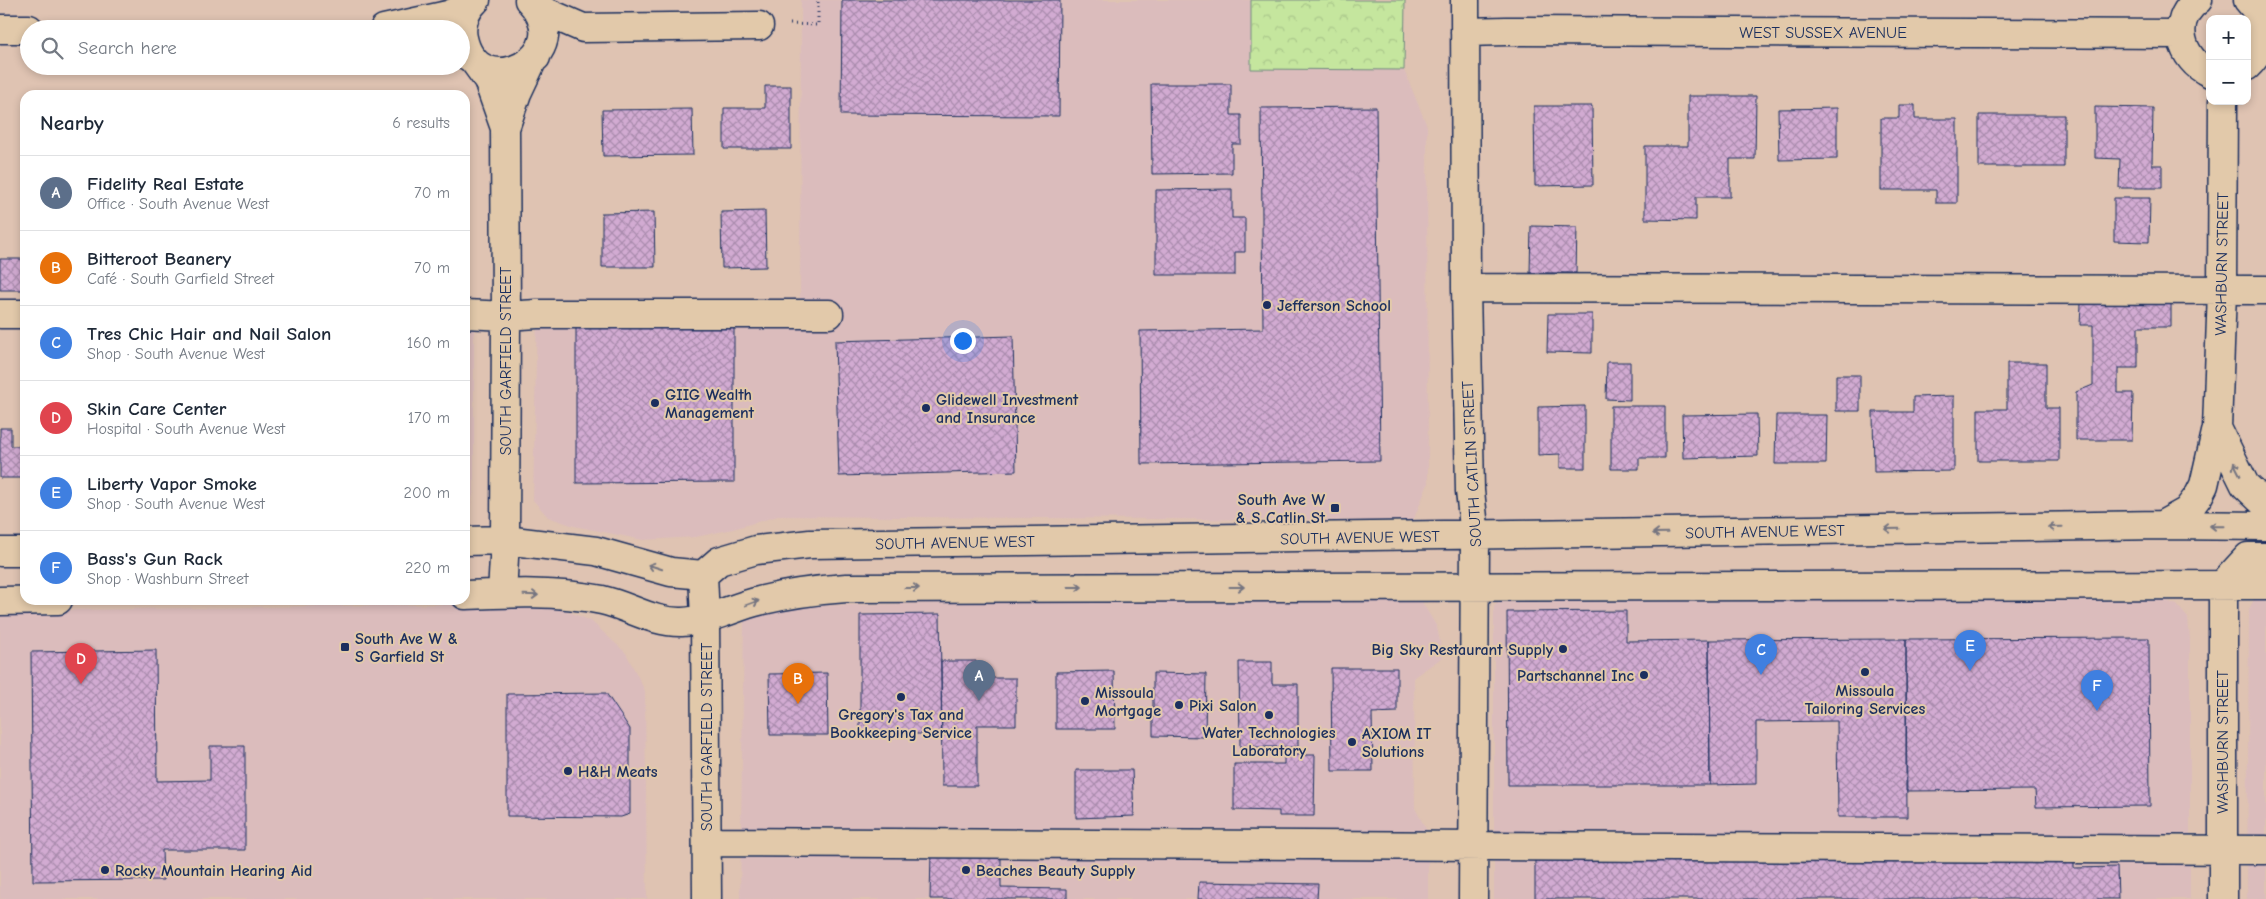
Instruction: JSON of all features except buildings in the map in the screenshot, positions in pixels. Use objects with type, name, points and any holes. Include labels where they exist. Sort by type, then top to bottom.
[{"type":"street","name":"SOUTH CATLIN STREET","points":[[1465,0],[1466,288],[1470,491],[1475,536],[1472,899]]},
{"type":"street","points":[[2198,0],[2186,12],[2181,26],[2181,41],[2187,55],[2196,66],[2206,71]]},
{"type":"street","points":[[2248,0],[2258,11],[2264,25],[2265,34],[2259,53],[2251,62]]},
{"type":"street","points":[[428,20],[448,16],[473,2]]},
{"type":"street","name":"SOUTH GARFIELD STREET","points":[[464,20],[473,2]]},
{"type":"street","points":[[533,3],[583,28]]},
{"type":"street","name":"SOUTH GARFIELD STREET","points":[[505,128],[517,93],[540,48],[544,35],[543,21],[533,3]]},
{"type":"street","points":[[470,58],[495,72],[508,72],[522,68],[553,43],[583,28],[759,26]]},
{"type":"street","points":[[0,29],[20,29]]},
{"type":"street","name":"WEST SUSSEX AVENUE","points":[[1465,32],[1506,30],[2181,34]]},
{"type":"street","name":"SOUTH GARFIELD STREET","points":[[470,60],[488,80],[505,128],[505,540],[502,594]]},
{"type":"street","name":"WASHBURN STREET","points":[[2162,525],[2187,511],[2199,495],[2204,485],[2217,428],[2222,291],[2223,105]]},
{"type":"street","points":[[1466,288],[2266,290]]},
{"type":"street","points":[[0,314],[20,314]]},
{"type":"street","points":[[470,314],[506,316],[537,314],[829,314]]},
{"type":"street","points":[[2217,428],[2245,485],[2266,505]]},
{"type":"street","name":"SOUTH AVENUE WEST","points":[[702,575],[719,561],[756,550],[810,544],[2162,525],[2266,526]]},
{"type":"street","points":[[470,541],[505,540],[596,551],[671,572],[702,575]]},
{"type":"street","points":[[0,552],[20,552]]},
{"type":"street","points":[[2223,584],[2248,557],[2266,557]]},
{"type":"street","name":"SOUTH GARFIELD STREET","points":[[702,575],[705,618],[707,899]]},
{"type":"street","name":"WASHBURN STREET","points":[[2222,899],[2223,584]]},
{"type":"street","points":[[470,595],[502,594],[604,600],[664,621],[684,622],[705,618],[757,601],[819,590],[846,588],[2162,586],[2266,584]]},
{"type":"street","points":[[0,601],[20,601]]},
{"type":"street","points":[[707,842],[2266,850]]},
{"type":"path","points":[[759,26],[818,24],[818,0]]},
{"type":"shaded area","points":[[801,0],[1405,0],[1404,70],[1427,126],[1428,484],[1413,521],[778,516],[696,537],[643,540],[574,526],[548,517],[533,500],[537,314],[800,314]]},
{"type":"shaded area","points":[[470,314],[474,314],[474,490],[470,508]]},
{"type":"shaded area","points":[[2266,593],[2266,899],[2247,899],[2249,609],[2255,598]]},
{"type":"shaded area","points":[[1411,596],[1422,602],[1437,627],[1443,657],[1414,677],[1415,808],[1428,833],[1428,899],[740,899],[744,620],[759,607],[1249,597]]},
{"type":"shaded area","points":[[1507,597],[2162,599],[2177,605],[2188,618],[2190,639],[2190,899],[1494,899],[1494,606]]},
{"type":"shaded area","points":[[525,603],[553,605],[591,621],[626,653],[645,691],[647,899],[0,899],[0,611]]},
{"type":"green space","points":[[1251,0],[1405,0],[1404,70],[1251,69]]},
{"type":"place","name":"Jefferson School","points":[[1267,305]]},
{"type":"place","name":"GIIG Wealth Management","points":[[655,403]]},
{"type":"place","name":"Glidewell Investment and Insurance","points":[[926,408]]},
{"type":"place","name":"South Ave W & S Catlin St","points":[[1335,508]]},
{"type":"place","name":"South Ave W & S Garfield St","points":[[345,647]]},
{"type":"place","name":"Big Sky Restaurant Supply","points":[[1563,649]]},
{"type":"place","name":"Liberty Vapor Smoke","points":[[1970,671]]},
{"type":"place","name":"Missoula Tailoring Services","points":[[1865,672]]},
{"type":"place","name":"Partschannel Inc","points":[[1644,675]]},
{"type":"place","name":"Tres Chic Hair and Nail Salon","points":[[1761,675]]},
{"type":"place","name":"Skin Care Center","points":[[81,684]]},
{"type":"place","name":"Gregory's Tax and Bookkeeping Service","points":[[901,697]]},
{"type":"place","name":"Fidelity Real Estate","points":[[979,701]]},
{"type":"place","name":"Missoula Mortgage","points":[[1085,701]]},
{"type":"place","name":"Bitteroot Beanery","points":[[798,704]]},
{"type":"place","name":"Pixi Salon","points":[[1179,705]]},
{"type":"place","name":"Bass's Gun Rack","points":[[2097,711]]},
{"type":"place","name":"Water Technologies Laboratory","points":[[1269,715]]},
{"type":"place","name":"AXIOM IT Solutions","points":[[1352,742]]},
{"type":"place","name":"H&H Meats","points":[[568,771]]},
{"type":"place","name":"Rocky Mountain Hearing Aid","points":[[105,870]]},
{"type":"place","name":"Beaches Beauty Supply","points":[[966,870]]}]
